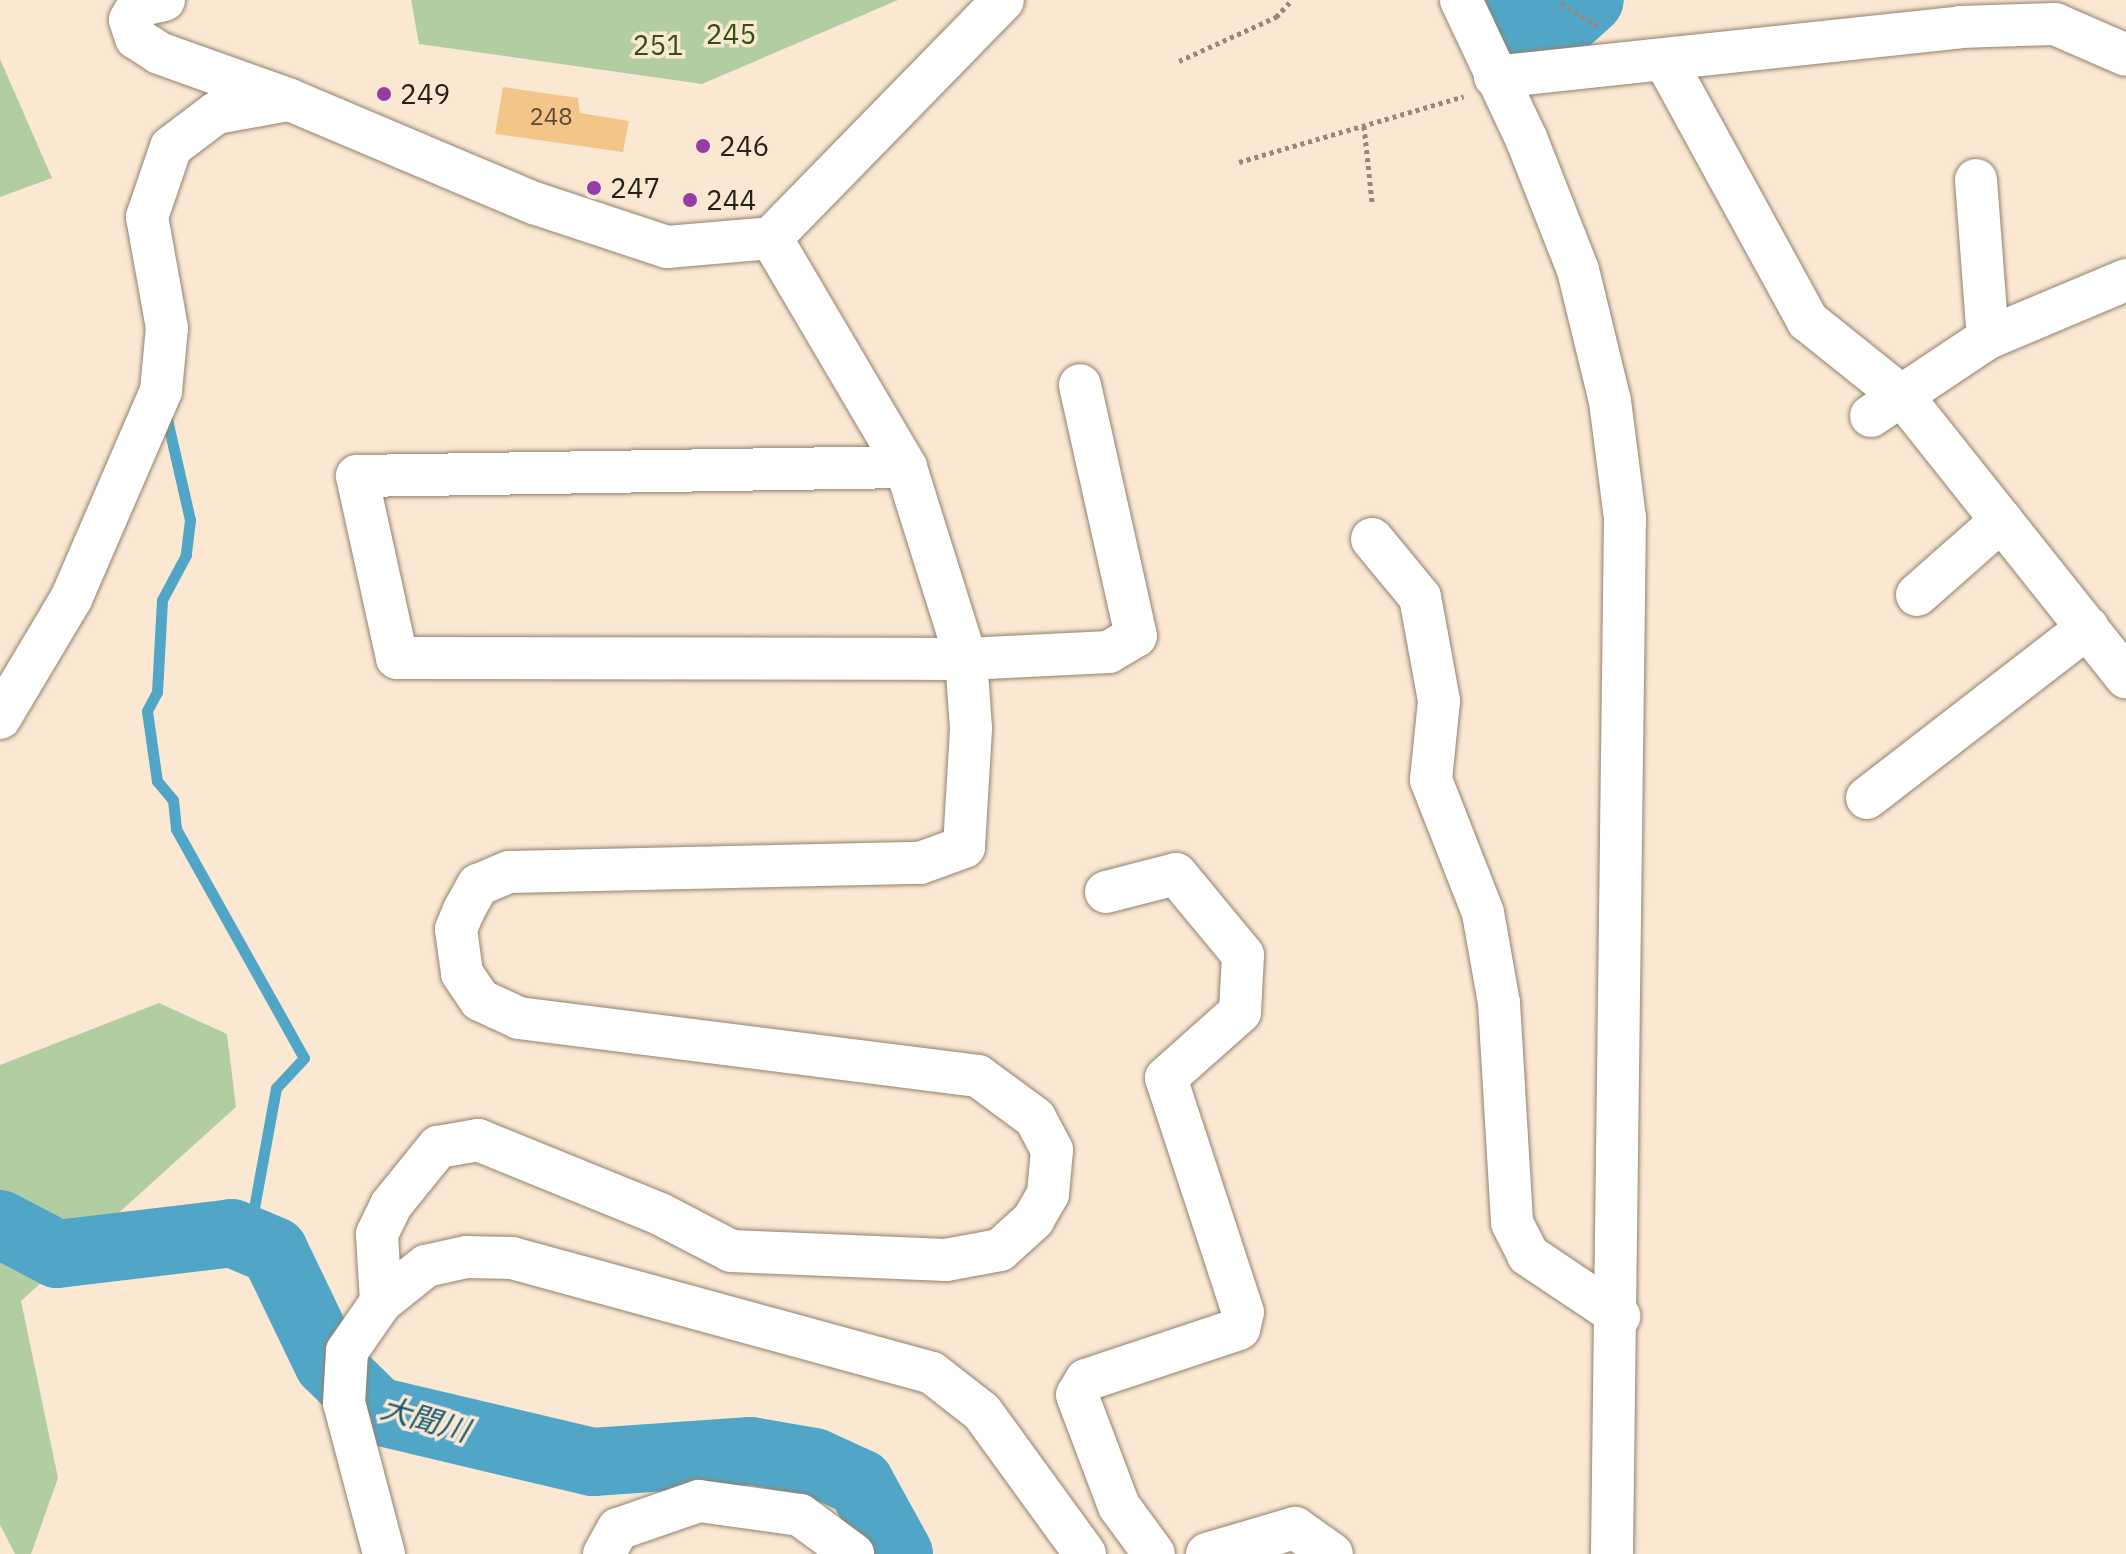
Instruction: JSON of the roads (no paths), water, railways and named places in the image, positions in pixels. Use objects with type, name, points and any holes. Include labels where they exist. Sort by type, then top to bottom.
[{"type":"street","points":[[164,0],[138,6],[130,20],[136,38],[159,53],[290,100],[534,203],[667,247],[771,238],[1003,0]]},
{"type":"street","points":[[1461,0],[1578,270],[1610,401],[1625,518],[1619,1316],[1612,1554]]},
{"type":"street","points":[[1495,77],[1666,62],[1960,27],[2055,24],[2126,55]]},
{"type":"street","points":[[1666,62],[1808,321],[1888,407],[2002,520],[2126,677]]},
{"type":"street","points":[[0,718],[71,599],[161,391],[167,328],[147,217],[171,147],[216,113],[290,100]]},
{"type":"street","points":[[1976,180],[1988,338]]},
{"type":"street","points":[[381,1302],[377,1234],[391,1205],[438,1147],[478,1140],[660,1214],[731,1251],[946,1260],[1000,1250],[1033,1220],[1048,1194],[1052,1150],[1035,1118],[978,1076],[519,1018],[480,1000],[462,973],[456,949],[456,929],[478,885],[509,872],[920,863],[964,847],[971,728],[966,659],[906,467],[771,238]]},
{"type":"street","points":[[1888,407],[1988,338],[2126,280]]},
{"type":"street","points":[[906,467],[357,476],[397,658],[966,659],[1109,652],[1136,636],[1080,385]]},
{"type":"street","points":[[1917,595],[2002,520]]},
{"type":"street","points":[[1372,539],[1420,597],[1439,701],[1431,780],[1483,913],[1499,1003],[1512,1223],[1528,1255],[1619,1316]]},
{"type":"street","points":[[1867,798],[2088,627]]},
{"type":"street","points":[[1106,892],[1176,874],[1243,955],[1240,1012],[1166,1078],[1243,1312],[1239,1329],[1086,1380],[1077,1395],[1119,1506],[1154,1554]]},
{"type":"street","points":[[384,1554],[344,1403],[347,1351],[381,1302],[426,1266],[466,1257],[512,1258],[932,1373],[982,1412],[1085,1554]]},
{"type":"street","points":[[604,1554],[618,1529],[699,1501],[800,1515],[853,1554]]},
{"type":"street","points":[[1207,1554],[1295,1528],[1332,1554]]},
{"type":"waterway","points":[[1504,28],[1563,24],[1590,0]]},
{"type":"waterway","points":[[166,415],[190,520],[186,555],[162,600],[157,692],[147,711],[157,781],[173,800],[176,829],[304,1058],[276,1088],[248,1240]]},
{"type":"waterway","name":"大聞川","points":[[0,1224],[57,1254],[232,1233],[274,1251],[328,1363],[377,1411],[593,1462],[751,1451],[814,1462],[860,1483],[899,1554]]},
{"type":"place","name":"249","points":[[384,94]]},
{"type":"place","name":"246","points":[[703,146]]},
{"type":"place","name":"247","points":[[594,188]]},
{"type":"place","name":"244","points":[[690,200]]},
{"type":"park label","name":"245","points":[[731,34]]},
{"type":"park label","name":"251","points":[[658,45]]}]
